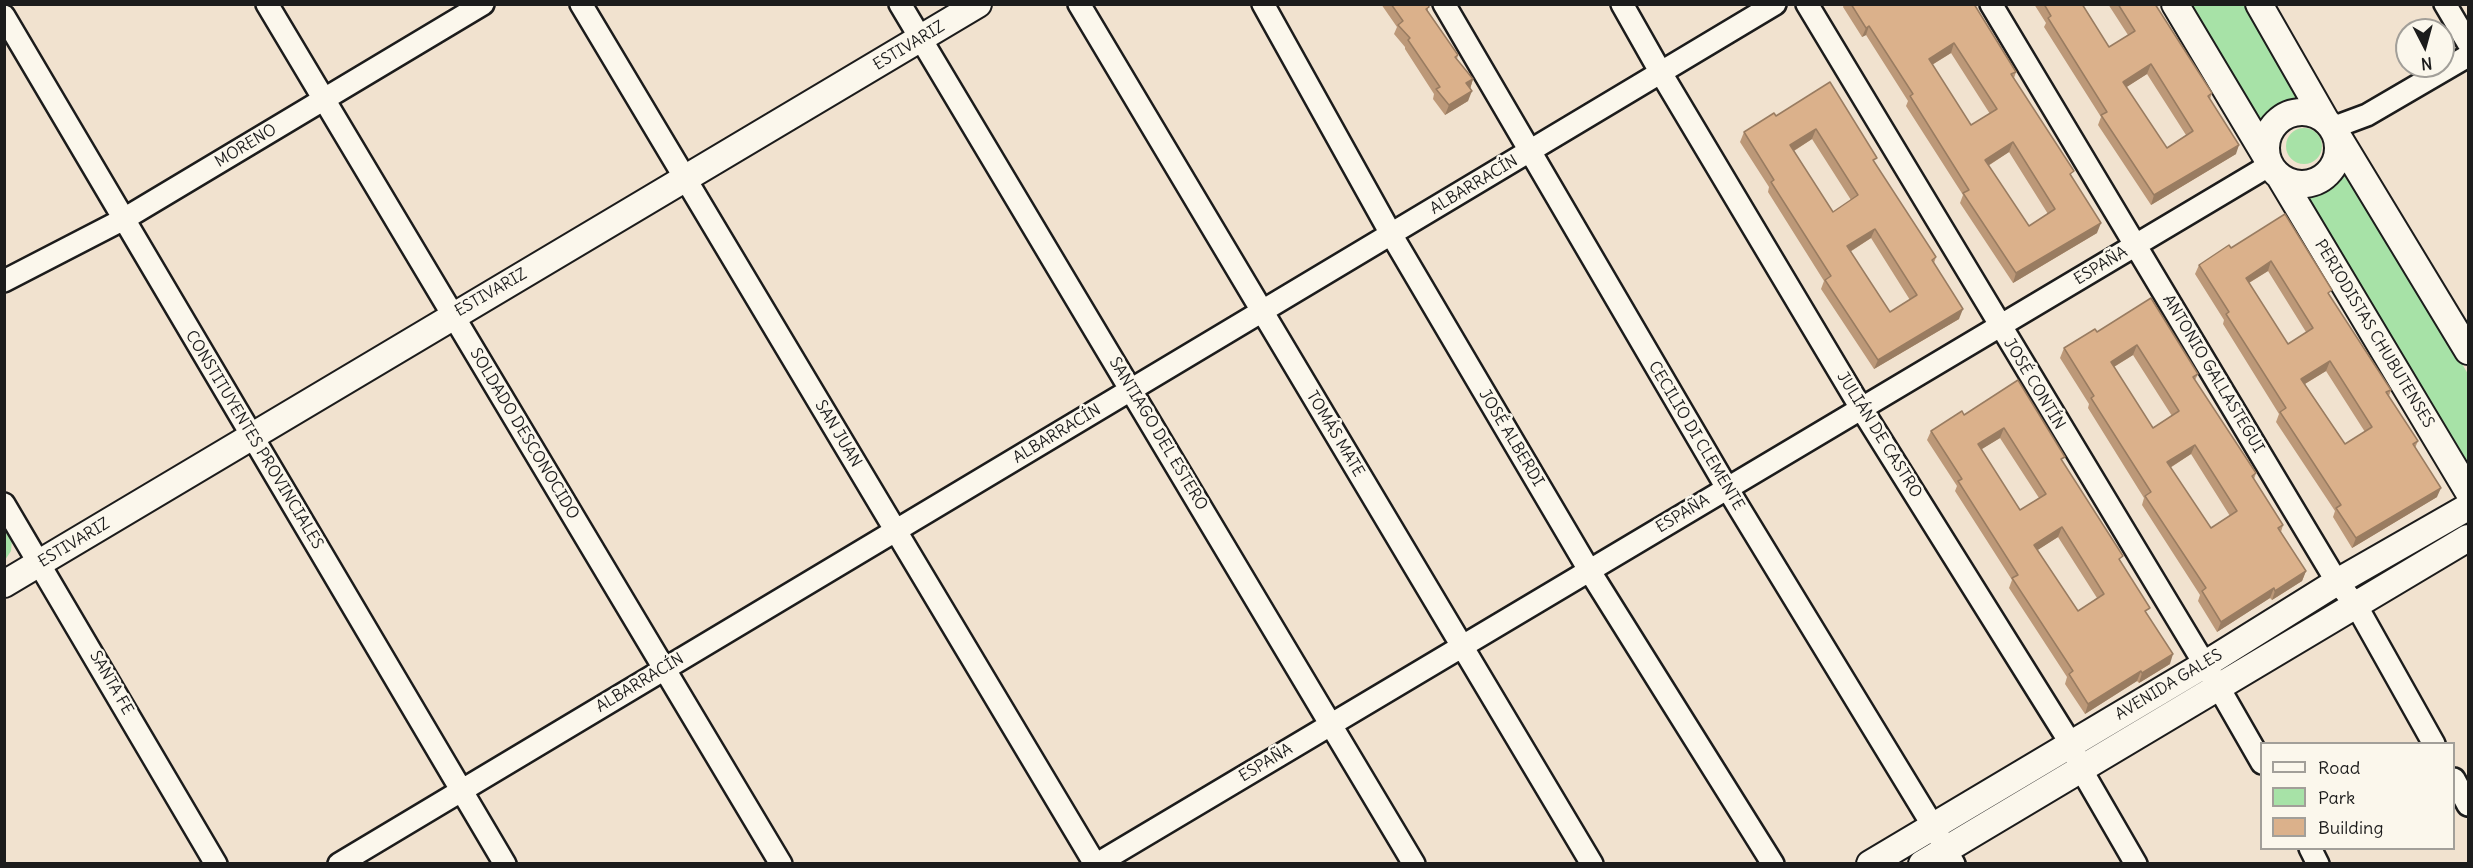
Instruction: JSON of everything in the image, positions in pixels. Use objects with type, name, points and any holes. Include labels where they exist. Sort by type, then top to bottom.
[{"type":"street","name":"SOLDADO DESCONOCIDO","points":[[267,4],[781,864]]},
{"type":"street","name":"MORENO","points":[[4,281],[124,219],[483,4]]},
{"type":"street","name":"SAN JUAN","points":[[580,4],[1096,864]]},
{"type":"street","name":"SANTIAGO DEL ESTERO","points":[[900,4],[1414,864]]},
{"type":"street","name":"ESTIVARIZ","points":[[4,584],[978,4]]},
{"type":"street","name":"TOMÁS MATE","points":[[1079,4],[1592,864]]},
{"type":"street","name":"JOSÉ ALBERDI","points":[[1263,4],[1391,234],[1589,570],[1773,864]]},
{"type":"street","name":"CECILIO DI CLEMENTE","points":[[1444,4],[1727,488],[1949,856]]},
{"type":"street","name":"JULIÁN DE CASTRO","points":[[1622,4],[1862,408],[2071,744],[2081,769],[2136,864]]},
{"type":"street","name":"ALBARRACÍN","points":[[339,864],[1776,4]]},
{"type":"street","name":"JOSÉ CONTÍN","points":[[1807,4],[2260,760]]},
{"type":"street","name":"ANTONIO GALLASTEGUI","points":[[1991,4],[2337,582],[2356,605],[2433,742]]},
{"type":"street","name":"PERIODISTAS CHUBUTENSES","points":[[2175,4],[2469,491]]},
{"type":"street","points":[[2259,4],[2331,127],[2469,351]]},
{"type":"street","points":[[2445,4],[2469,44]]},
{"type":"street","name":"CONSTITUYENTES PROVINCIALES","points":[[4,16],[505,864]]},
{"type":"street","points":[[2331,127],[2367,115],[2469,56]]},
{"type":"street","points":[[2306,112],[2317,115],[2331,127],[2338,142],[2338,154],[2334,166],[2326,176],[2303,185],[2291,183],[2272,167],[2266,146],[2268,135],[2283,117],[2306,112]]},
{"type":"street","name":"ESPAÑA","points":[[1096,864],[2136,245],[2272,167]]},
{"type":"street","name":"SANTA FE","points":[[4,504],[41,563],[216,864]]},
{"type":"street","name":"AVENIDA GALES","points":[[1870,864],[2204,665],[2337,582],[2469,507]]},
{"type":"street","name":"AVENIDA GALES","points":[[1922,864],[1949,856],[2081,769],[2469,538]]},
{"type":"street","points":[[2455,781],[2469,805]]},
{"type":"street","points":[[2311,850],[2318,864]]},
{"type":"green space","points":[[2190,5],[2247,5],[2306,101],[2280,108],[2264,127]]},
{"type":"green space","points":[[2304,128],[2317,133],[2322,146],[2317,159],[2304,164],[2291,159],[2286,146],[2291,133]]},
{"type":"green space","points":[[2346,167],[2468,374],[2468,470],[2304,193],[2327,186]]},
{"type":"green space","points":[[2452,525],[2457,532],[2371,583],[2367,576]]},
{"type":"green space","points":[[5,526],[12,539],[11,551],[5,560]]},
{"type":"green space","points":[[2319,606],[2323,613],[2241,662],[2237,656]]},
{"type":"building","points":[[1391,4],[1428,4],[1429,7],[1426,9],[1458,55],[1455,57],[1473,79],[1466,83],[1472,91],[1449,105],[1436,89],[1440,87],[1408,40],[1410,38],[1398,25],[1403,21]]},
{"type":"building","points":[[1851,4],[1974,4],[2016,72],[2011,74],[2074,171],[2070,174],[2101,223],[2016,273],[1963,193],[1969,190],[1910,96],[1913,94],[1869,26],[1866,28]],"holes":[[[1954,43],[1997,109],[1971,125],[1929,59]],[[2013,142],[2055,209],[2029,226],[1985,160]]]},
{"type":"building","points":[[2044,4],[2082,4],[2109,47],[2135,31],[2118,4],[2155,4],[2212,93],[2208,96],[2239,145],[2154,195],[2101,115],[2107,112],[2048,18],[2051,16]],"holes":[[[2151,64],[2193,131],[2167,148],[2123,82]]]},
{"type":"building","points":[[1830,82],[1877,158],[1873,160],[1936,257],[1932,260],[1963,309],[1878,360],[1825,280],[1831,276],[1771,182],[1774,180],[1744,132],[1774,113],[1776,116]],"holes":[[[1816,129],[1858,195],[1833,212],[1790,145]],[[1875,229],[1917,295],[1890,312],[1847,246]]]},
{"type":"building","points":[[2285,214],[2332,290],[2328,293],[2391,390],[2386,392],[2418,441],[2413,444],[2441,488],[2356,538],[2336,508],[2341,505],[2280,412],[2286,408],[2226,314],[2229,312],[2199,265],[2229,245],[2231,248]],"holes":[[[2271,261],[2313,328],[2288,344],[2246,278]],[[2330,361],[2372,427],[2345,444],[2301,379]]]},
{"type":"building","points":[[2151,298],[2198,374],[2193,377],[2256,473],[2252,476],[2283,525],[2278,528],[2306,571],[2275,591],[2274,588],[2221,622],[2202,591],[2206,588],[2145,496],[2151,492],[2091,398],[2094,396],[2064,348],[2095,329],[2097,332]],"holes":[[[2137,345],[2179,411],[2153,428],[2111,362]],[[2195,445],[2237,511],[2211,528],[2167,462]]]},
{"type":"building","points":[[2018,380],[2065,457],[2061,459],[2123,556],[2119,559],[2150,608],[2145,611],[2173,654],[2088,704],[2069,674],[2073,671],[2012,578],[2018,575],[1958,481],[1962,479],[1931,431],[1962,411],[1964,415]],"holes":[[[2004,428],[2046,494],[2020,510],[1978,444]],[[2062,527],[2104,594],[2078,611],[2034,545]]]}]
